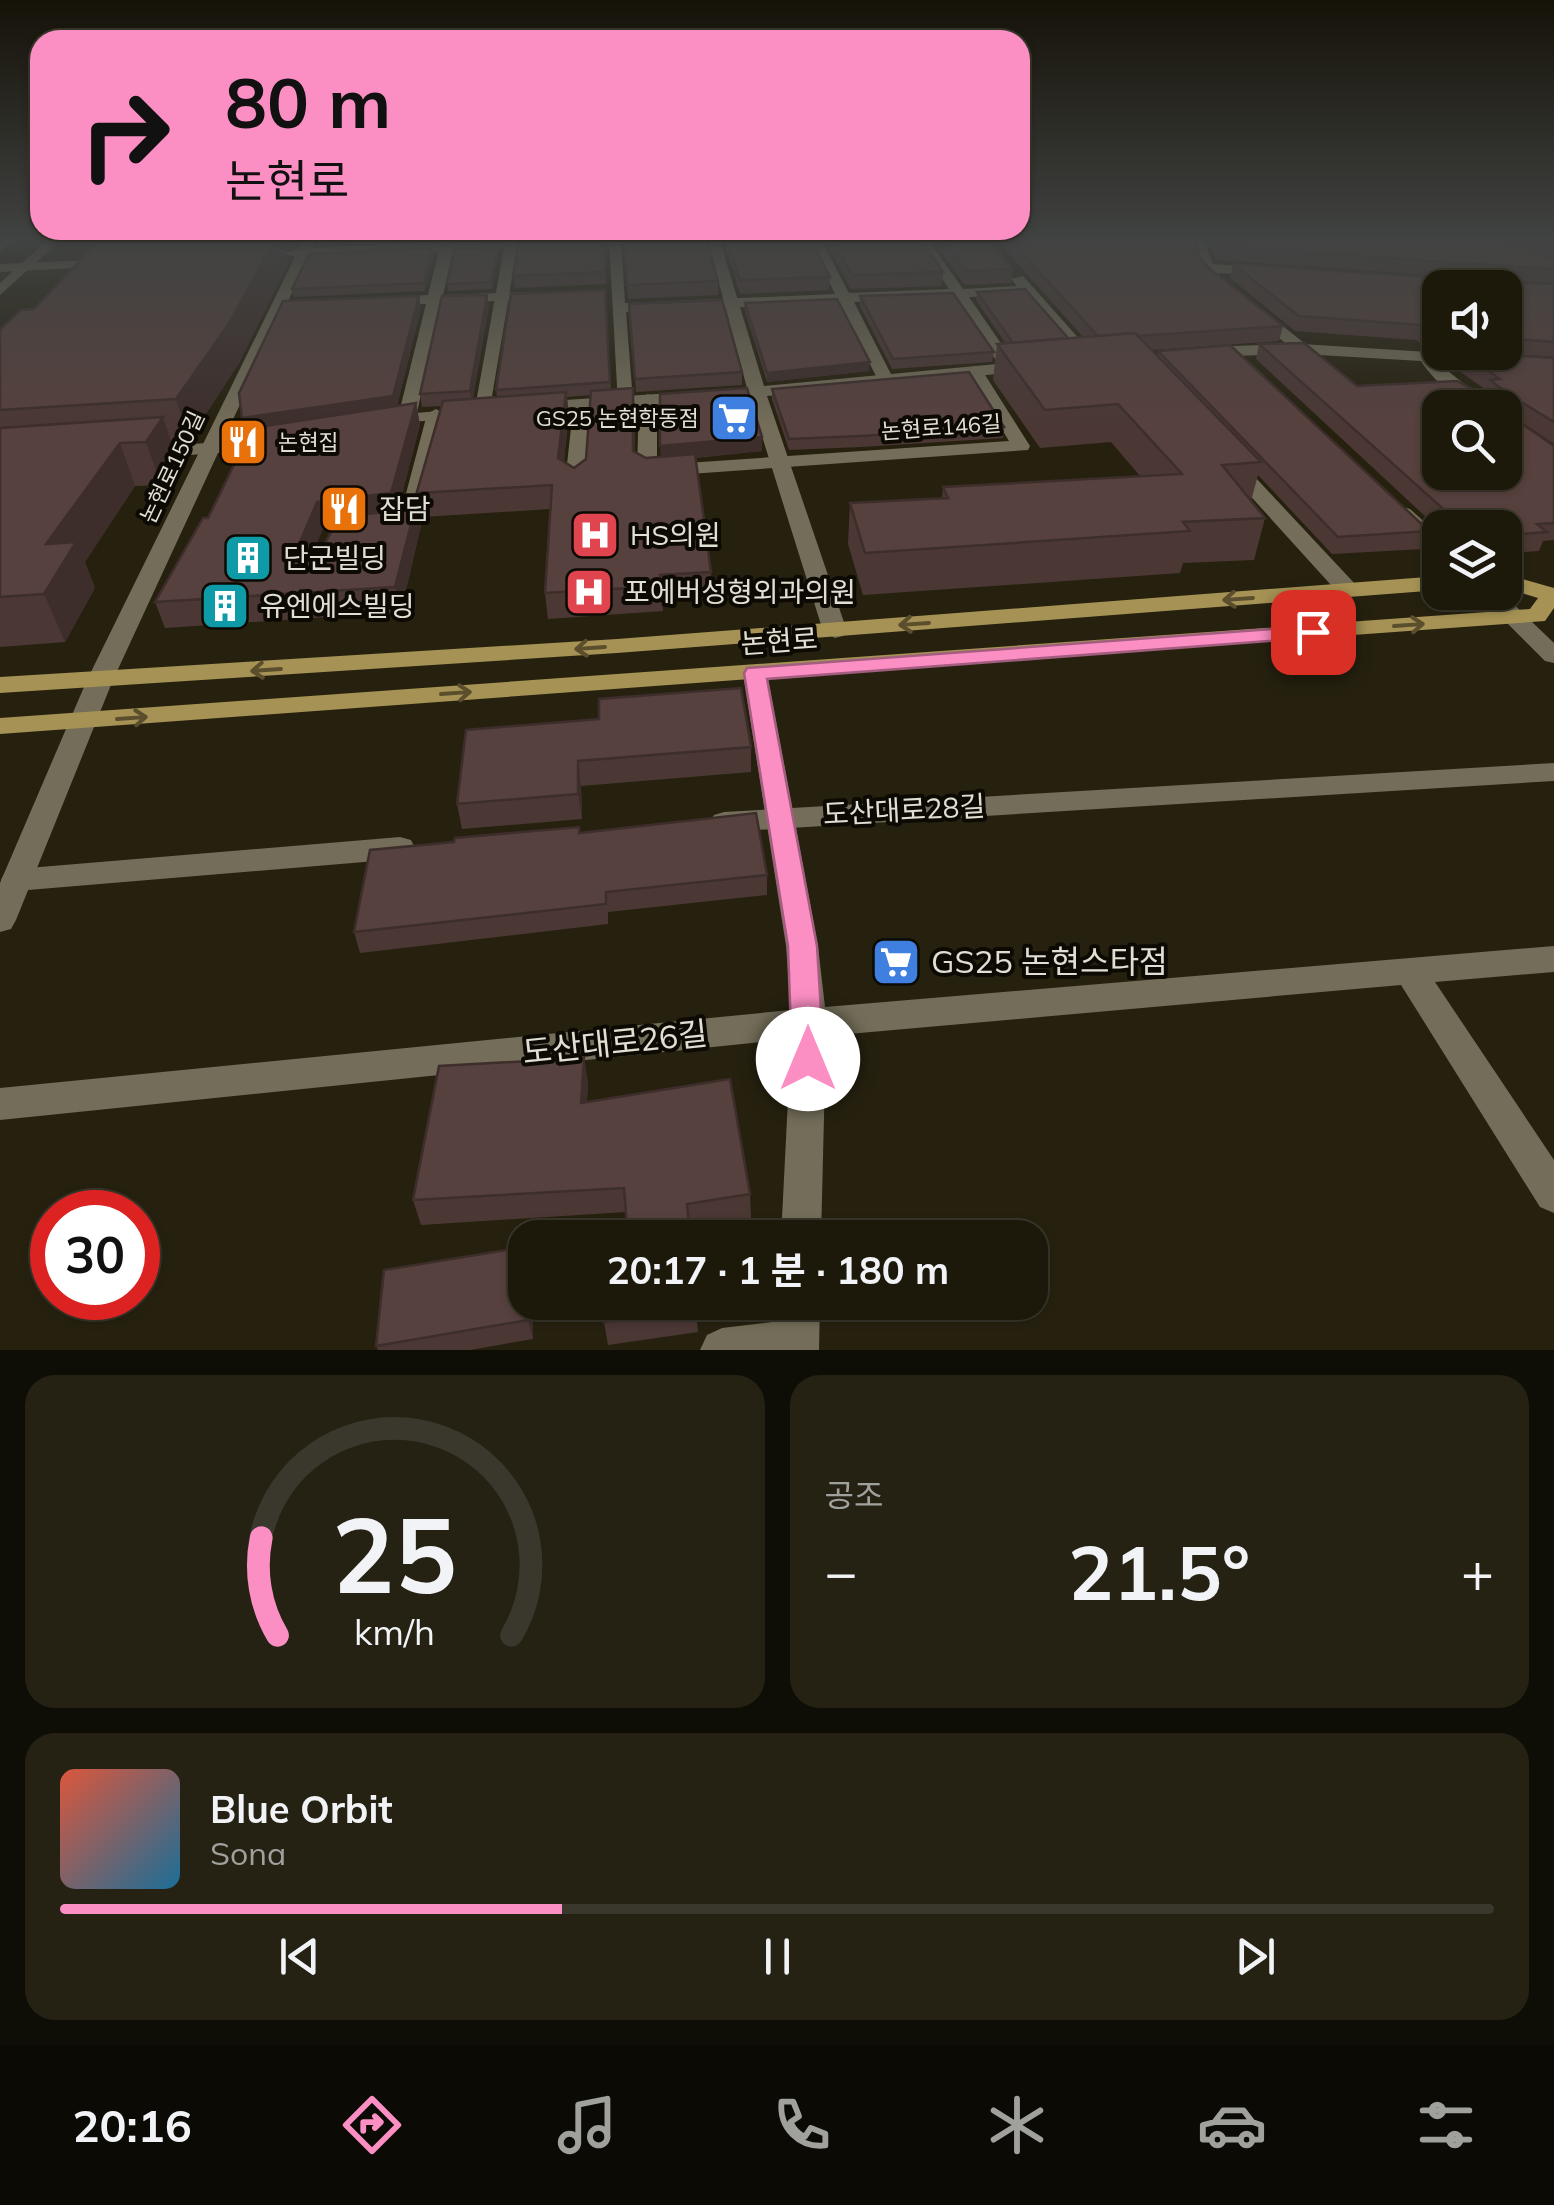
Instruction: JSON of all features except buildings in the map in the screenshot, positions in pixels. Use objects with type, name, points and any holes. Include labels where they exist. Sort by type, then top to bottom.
[{"type":"main road","name":"논현로","points":[[0,685],[835,630],[1422,584]]},
{"type":"main road","name":"논현로","points":[[0,726],[1537,616],[1553,595],[1522,586]]},
{"type":"street","name":"논현로150길","points":[[0,920],[9,886],[100,680],[208,449],[288,301]]},
{"type":"street","points":[[375,302],[395,301]]},
{"type":"street","points":[[407,417],[434,301]]},
{"type":"street","points":[[484,410],[503,301]]},
{"type":"street","points":[[619,301],[624,401]]},
{"type":"street","points":[[656,301],[777,301]]},
{"type":"street","points":[[846,301],[885,378]]},
{"type":"street","points":[[965,301],[1010,368]]},
{"type":"street","points":[[1038,301],[1090,361]]},
{"type":"street","points":[[1244,302],[1302,349]]},
{"type":"street","points":[[731,303],[778,464],[835,630]]},
{"type":"street","points":[[1260,377],[1222,352],[1302,349],[1422,355]]},
{"type":"street","points":[[1522,363],[1554,365]]},
{"type":"street","points":[[370,422],[1043,365]]},
{"type":"street","points":[[1435,370],[1462,390]]},
{"type":"street","name":"논현로146길","points":[[648,399],[647,471],[1020,446],[974,371]]},
{"type":"street","points":[[575,482],[582,404]]},
{"type":"street","points":[[371,529],[408,526],[436,414]]},
{"type":"street","points":[[124,454],[208,449],[300,434]]},
{"type":"street","points":[[1214,445],[1348,590]]},
{"type":"street","points":[[1384,495],[1422,530]]},
{"type":"street","points":[[1504,610],[1554,656]]},
{"type":"street","points":[[755,673],[802,946],[809,1023],[802,1220]]},
{"type":"street","name":"도산대로28길","points":[[699,824],[1554,772]]},
{"type":"street","points":[[9,886],[426,846]]},
{"type":"street","name":"도산대로26길","points":[[0,1104],[809,1023],[1554,959]]},
{"type":"street","points":[[1411,974],[1554,1194]]},
{"type":"street","points":[[722,1350],[798,1331]]},
{"type":"place","name":"GS25 논현학동점","points":[[734,418]]},
{"type":"place","name":"논현집","points":[[243,442]]},
{"type":"place","name":"잡담","points":[[344,509]]},
{"type":"place","name":"HS의원","points":[[595,535]]},
{"type":"place","name":"단군빌딩","points":[[248,558]]},
{"type":"place","name":"포에버성형외과의원","points":[[589,592]]},
{"type":"place","name":"유엔에스빌딩","points":[[225,606]]},
{"type":"place","name":"GS25 논현스타점","points":[[896,962]]},
{"type":"route","points":[[808,1059],[802,946],[755,673],[1313,632]]}]
